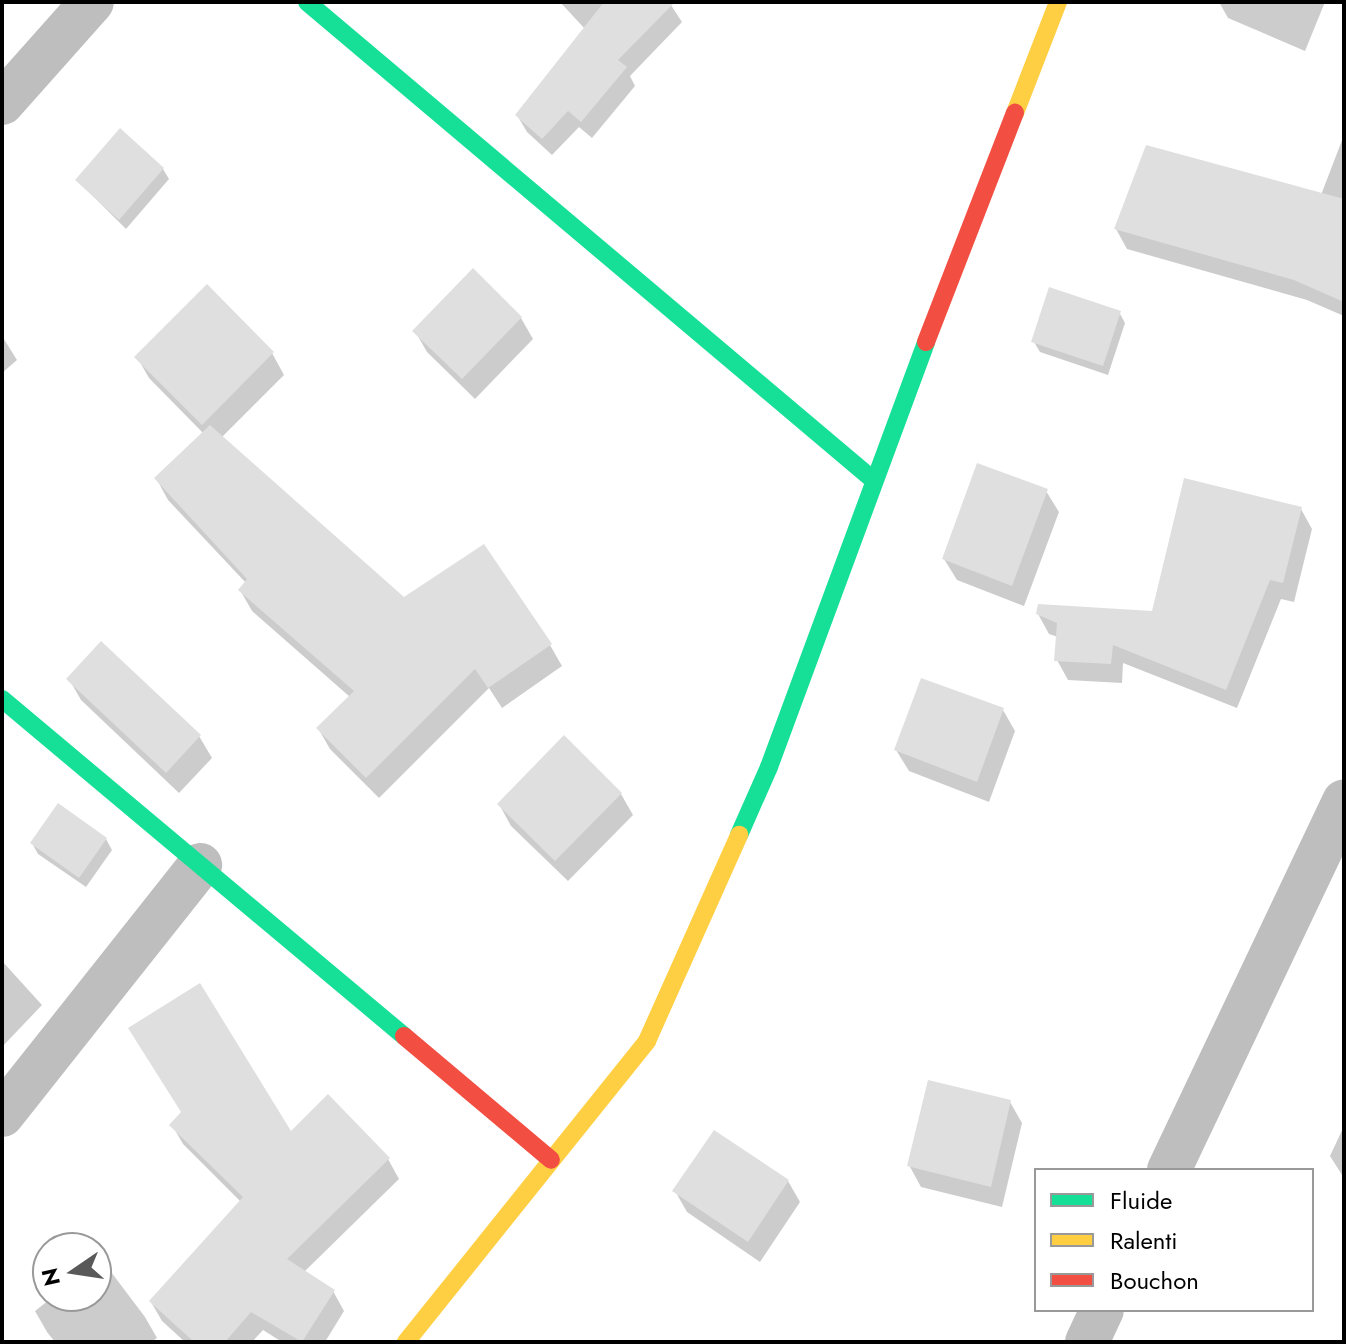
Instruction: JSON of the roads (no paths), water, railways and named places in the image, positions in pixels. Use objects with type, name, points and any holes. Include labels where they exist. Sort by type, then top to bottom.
[{"type":"street","points":[[2,103],[92,2]]},
{"type":"street","points":[[307,2],[872,479]]},
{"type":"street","points":[[406,1342],[647,1041],[769,767],[872,479],[1058,2]]},
{"type":"street","points":[[2,699],[551,1160]]},
{"type":"street","points":[[1170,1168],[1344,801]]},
{"type":"street","points":[[2,1115],[200,865]]},
{"type":"street","points":[[1087,1342],[1101,1312]]}]
